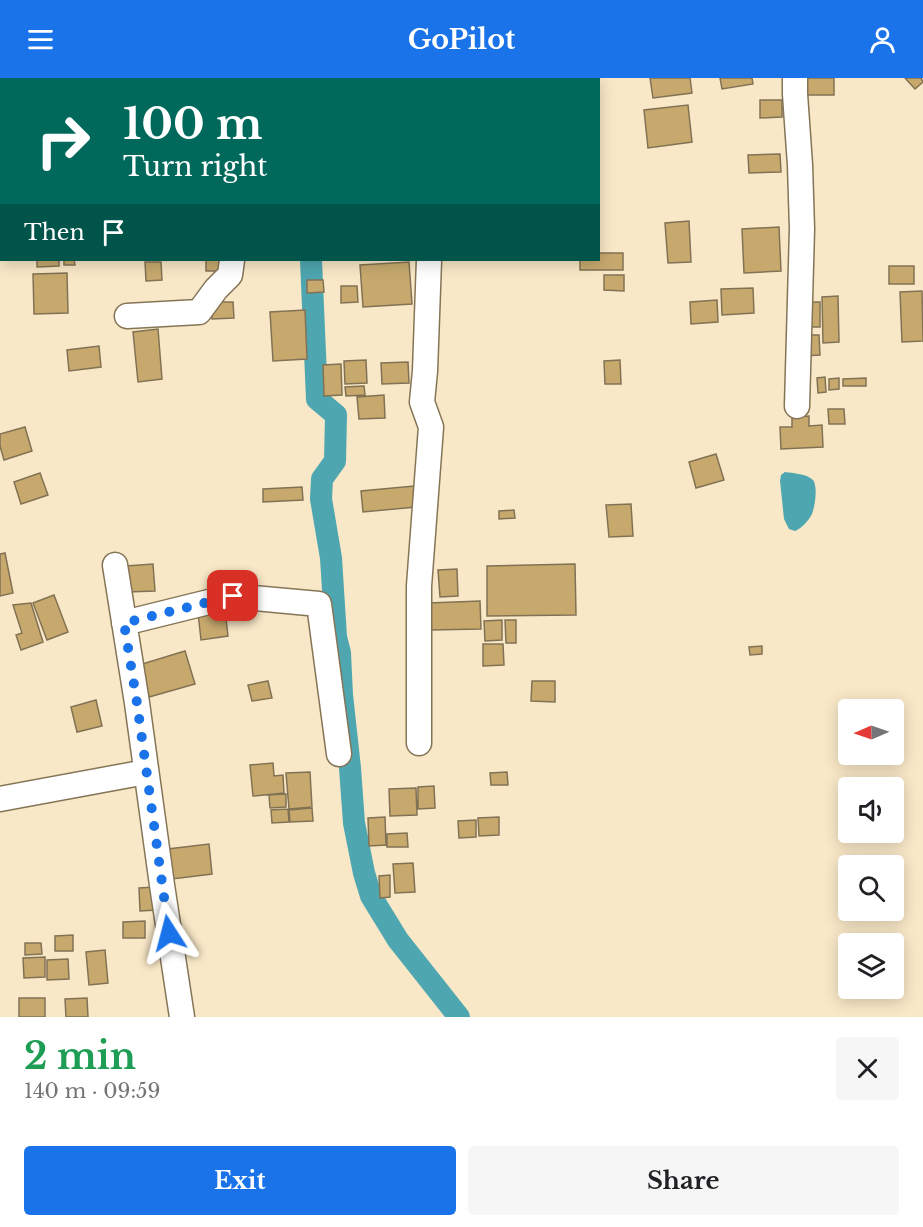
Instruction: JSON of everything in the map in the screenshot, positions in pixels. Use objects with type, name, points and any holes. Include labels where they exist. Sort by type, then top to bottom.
[{"type":"street","points":[[795,78],[802,229],[797,406]]},
{"type":"street","points":[[127,316],[198,312],[230,275],[232,261]]},
{"type":"street","points":[[420,743],[419,586],[431,427],[422,402],[429,261]]},
{"type":"street","points":[[115,566],[182,1017]]},
{"type":"street","points":[[124,623],[233,596],[319,604],[339,753]]},
{"type":"street","points":[[0,799],[146,772]]},
{"type":"water","points":[[785,472],[807,476],[813,480],[815,487],[812,514],[805,524],[795,531],[789,529],[784,519],[780,481],[781,475]]},
{"type":"building","points":[[650,78],[690,78],[692,93],[653,98]]},
{"type":"building","points":[[720,78],[752,78],[753,84],[722,89]]},
{"type":"building","points":[[799,78],[834,78],[834,95],[799,95]]},
{"type":"building","points":[[905,78],[921,78],[923,82],[915,89]]},
{"type":"building","points":[[760,100],[782,100],[782,117],[760,118]]},
{"type":"building","points":[[688,105],[692,142],[648,148],[644,110]]},
{"type":"building","points":[[780,154],[781,172],[749,173],[748,155]]},
{"type":"building","points":[[689,221],[691,262],[668,263],[665,223]]},
{"type":"building","points":[[779,227],[781,271],[744,273],[742,229]]},
{"type":"building","points":[[600,253],[623,253],[623,270],[580,270],[580,261],[600,261]]},
{"type":"building","points":[[37,261],[59,261],[59,266],[37,267]]},
{"type":"building","points":[[64,261],[74,261],[75,265],[64,265]]},
{"type":"building","points":[[206,261],[222,261],[223,271],[206,271]]},
{"type":"building","points":[[145,262],[161,262],[162,280],[146,281]]},
{"type":"building","points":[[409,262],[412,304],[363,307],[360,265]]},
{"type":"building","points":[[889,266],[914,266],[914,284],[889,284]]},
{"type":"building","points":[[67,273],[68,313],[34,314],[33,274]]},
{"type":"building","points":[[604,275],[624,275],[624,291],[604,290]]},
{"type":"building","points":[[307,280],[323,280],[324,292],[307,293]]},
{"type":"building","points":[[341,286],[357,286],[358,302],[341,303]]},
{"type":"building","points":[[753,288],[754,313],[722,315],[721,289]]},
{"type":"building","points":[[922,291],[923,341],[902,342],[900,292]]},
{"type":"building","points":[[838,296],[839,342],[823,343],[822,297]]},
{"type":"building","points":[[717,300],[718,322],[691,324],[690,302]]},
{"type":"building","points":[[212,302],[233,302],[234,318],[212,319]]},
{"type":"building","points":[[805,302],[820,302],[820,327],[806,327]]},
{"type":"building","points":[[305,310],[307,359],[273,361],[270,312]]},
{"type":"building","points":[[158,329],[162,379],[138,382],[133,332]]},
{"type":"building","points":[[802,335],[819,335],[820,355],[803,356]]},
{"type":"building","points":[[99,346],[101,367],[69,371],[67,350]]},
{"type":"building","points":[[366,360],[367,383],[345,384],[344,361]]},
{"type":"building","points":[[620,360],[621,384],[605,384],[604,361]]},
{"type":"building","points":[[408,362],[409,383],[382,384],[381,363]]},
{"type":"building","points":[[341,364],[342,395],[324,396],[323,365]]},
{"type":"building","points":[[825,377],[826,392],[818,393],[817,378]]},
{"type":"building","points":[[839,378],[839,389],[829,390],[829,379]]},
{"type":"building","points":[[866,378],[866,386],[843,386],[843,379]]},
{"type":"building","points":[[364,386],[365,395],[346,396],[345,387]]},
{"type":"building","points":[[384,395],[385,418],[359,419],[357,397]]},
{"type":"building","points":[[828,409],[844,409],[845,424],[829,424]]},
{"type":"building","points":[[809,416],[809,426],[822,425],[823,447],[781,449],[780,427],[792,427],[792,417]]},
{"type":"building","points":[[25,427],[32,451],[4,460],[0,446],[0,434]]},
{"type":"building","points":[[716,454],[724,480],[696,488],[689,462]]},
{"type":"building","points":[[40,473],[48,495],[21,504],[14,482]]},
{"type":"building","points":[[414,486],[416,507],[363,512],[361,491]]},
{"type":"building","points":[[302,487],[303,500],[263,502],[263,489]]},
{"type":"building","points":[[631,504],[633,536],[609,537],[606,505]]},
{"type":"building","points":[[514,510],[515,518],[499,519],[499,511]]},
{"type":"building","points":[[5,553],[13,593],[0,596],[0,554]]},
{"type":"building","points":[[153,564],[155,591],[127,592],[126,566]]},
{"type":"building","points":[[575,564],[576,615],[487,616],[487,566]]},
{"type":"building","points":[[457,569],[458,596],[440,597],[438,570]]},
{"type":"building","points":[[54,595],[68,632],[47,640],[33,603]]},
{"type":"building","points":[[480,601],[481,629],[430,630],[429,603]]},
{"type":"building","points":[[31,603],[43,642],[21,650],[16,635],[22,633],[13,605]]},
{"type":"building","points":[[225,610],[228,636],[201,640],[198,613]]},
{"type":"building","points":[[502,620],[502,640],[485,641],[484,621]]},
{"type":"building","points":[[505,620],[516,620],[516,643],[506,643]]},
{"type":"building","points":[[483,644],[503,644],[504,665],[483,666]]},
{"type":"building","points":[[762,646],[762,654],[750,655],[749,647]]},
{"type":"building","points":[[185,651],[195,684],[149,697],[139,665]]},
{"type":"building","points":[[268,681],[272,698],[252,701],[248,685]]},
{"type":"building","points":[[532,681],[555,681],[555,702],[531,701]]},
{"type":"building","points":[[96,700],[102,726],[77,732],[71,707]]},
{"type":"building","points":[[273,763],[274,776],[283,775],[284,793],[253,796],[250,765]]},
{"type":"building","points":[[310,772],[312,807],[289,809],[286,773]]},
{"type":"building","points":[[507,772],[508,785],[491,785],[490,773]]},
{"type":"building","points":[[434,786],[435,808],[418,809],[418,787]]},
{"type":"building","points":[[416,788],[417,815],[390,816],[389,789]]},
{"type":"building","points":[[286,794],[286,807],[270,808],[269,795]]},
{"type":"building","points":[[312,808],[313,821],[290,822],[289,810]]},
{"type":"building","points":[[288,809],[289,822],[272,823],[271,810]]},
{"type":"building","points":[[385,817],[386,845],[369,846],[368,818]]},
{"type":"building","points":[[499,817],[499,835],[479,836],[478,818]]},
{"type":"building","points":[[476,820],[476,837],[459,838],[458,821]]},
{"type":"building","points":[[407,833],[408,847],[387,847],[387,834]]},
{"type":"building","points":[[209,844],[212,874],[172,879],[168,849]]},
{"type":"building","points":[[413,863],[415,892],[395,893],[393,864]]},
{"type":"building","points":[[390,875],[390,897],[380,898],[379,876]]},
{"type":"building","points":[[155,887],[156,910],[140,911],[139,888]]},
{"type":"building","points":[[145,921],[145,938],[123,938],[123,922]]},
{"type":"building","points":[[73,935],[73,951],[55,951],[55,936]]},
{"type":"building","points":[[25,943],[41,943],[42,954],[25,955]]},
{"type":"building","points":[[105,950],[108,983],[89,985],[86,952]]},
{"type":"building","points":[[45,957],[45,977],[24,978],[23,958]]},
{"type":"building","points":[[68,959],[69,979],[47,980],[47,960]]},
{"type":"building","points":[[19,998],[45,998],[45,1017],[19,1017]]},
{"type":"building","points":[[87,998],[88,1017],[66,1017],[65,999]]},
{"type":"waterway","points":[[311,261],[317,399],[336,415],[335,461],[322,479],[321,499],[331,558],[336,637],[340,653],[354,823],[371,896],[398,940],[459,1017]]},
{"type":"route","points":[[169,933],[124,623],[233,596]]}]
